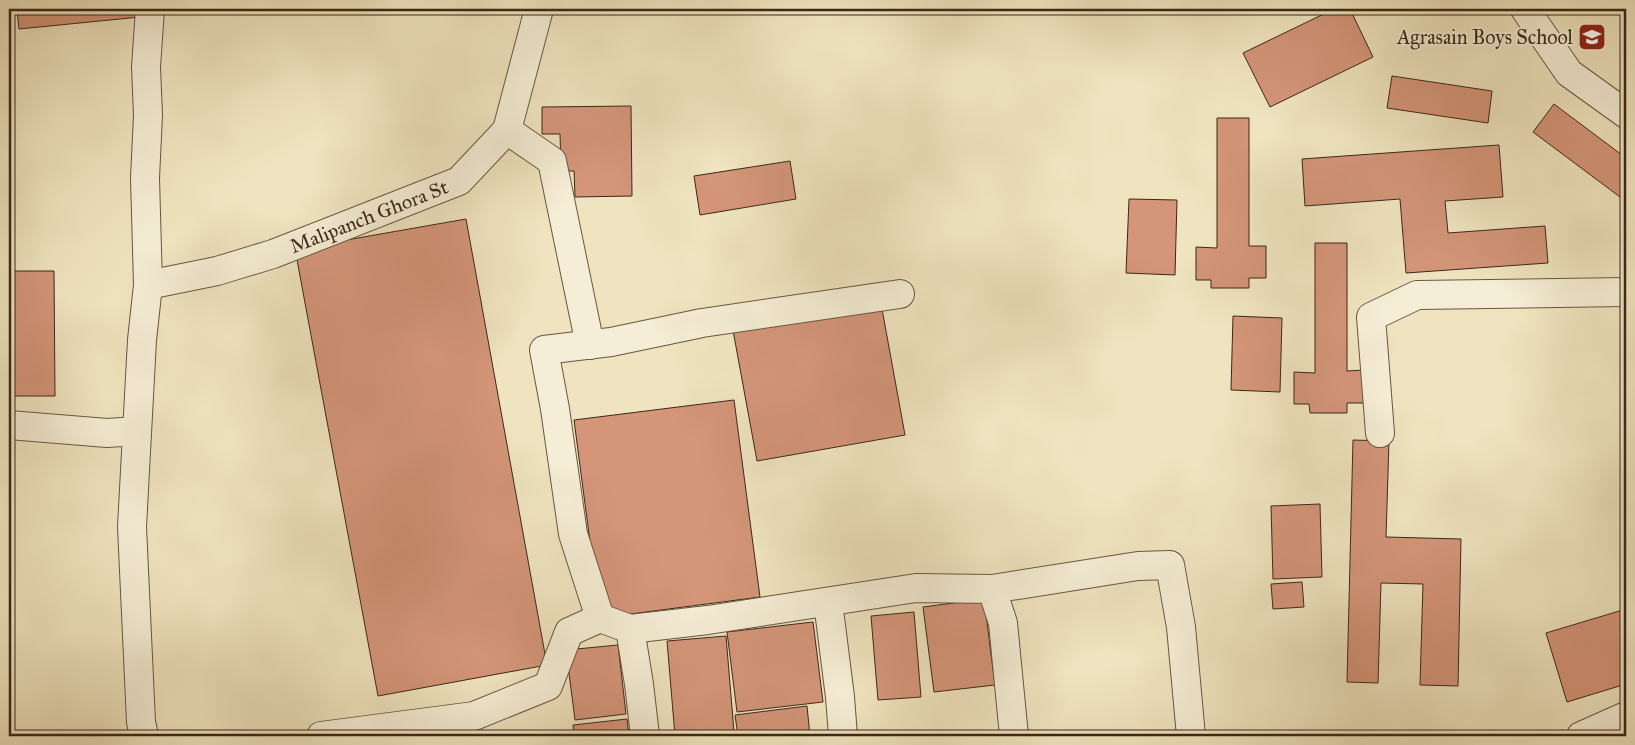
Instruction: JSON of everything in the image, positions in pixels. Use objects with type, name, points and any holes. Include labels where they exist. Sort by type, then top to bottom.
[{"type":"street","points":[[144,736],[141,722],[132,527],[142,340],[148,285],[145,178],[148,115],[146,66],[150,9]]},
{"type":"street","name":"Malipanch Ghora St","points":[[148,285],[218,271],[273,254],[459,181],[507,130],[539,9]]},
{"type":"street","points":[[1525,9],[1569,73],[1626,114]]},
{"type":"street","points":[[507,130],[552,161],[590,345]]},
{"type":"street","points":[[1380,433],[1371,318],[1417,295],[1626,292]]},
{"type":"street","points":[[600,618],[573,534],[555,408],[544,350],[590,345],[702,323],[900,294]]},
{"type":"street","points":[[9,424],[107,432],[137,431]]},
{"type":"street","points":[[321,736],[474,716],[548,686],[569,632],[600,618],[630,629],[708,620],[916,588],[992,589],[1138,566],[1170,564],[1181,627],[1191,736]]},
{"type":"street","points":[[992,589],[1003,623],[1014,736]]},
{"type":"street","points":[[828,602],[843,736]]},
{"type":"street","points":[[630,629],[645,736]]},
{"type":"street","points":[[1581,736],[1626,716]]},
{"type":"building","points":[[17,9],[139,9],[140,17],[19,29]]},
{"type":"building","points":[[1334,9],[1350,9],[1373,57],[1270,107],[1243,53]]},
{"type":"building","points":[[1392,76],[1492,91],[1488,123],[1387,108]]},
{"type":"building","points":[[1554,104],[1626,158],[1626,189],[1620,197],[1533,132]]},
{"type":"building","points":[[631,106],[632,196],[575,197],[574,171],[561,171],[560,134],[542,134],[542,107]]},
{"type":"building","points":[[1217,118],[1249,118],[1249,246],[1266,246],[1266,278],[1249,278],[1249,288],[1211,288],[1211,280],[1196,280],[1196,247],[1217,248]]},
{"type":"building","points":[[1499,145],[1503,197],[1445,201],[1448,233],[1545,226],[1548,263],[1406,273],[1400,199],[1305,206],[1302,159]]},
{"type":"building","points":[[790,161],[796,199],[700,215],[694,176]]},
{"type":"building","points":[[1129,199],[1177,200],[1175,275],[1126,273]]},
{"type":"building","points":[[466,219],[547,665],[378,696],[295,249]]},
{"type":"building","points":[[1315,243],[1347,243],[1347,371],[1364,370],[1364,403],[1347,403],[1347,413],[1310,413],[1309,404],[1294,404],[1294,372],[1315,373]]},
{"type":"building","points":[[9,271],[54,271],[55,396],[9,396]]},
{"type":"building","points":[[880,298],[905,435],[757,461],[732,325]]},
{"type":"building","points":[[1233,316],[1282,318],[1280,392],[1231,390]]},
{"type":"building","points":[[734,400],[760,597],[600,618],[574,420]]},
{"type":"building","points":[[1353,440],[1389,441],[1386,537],[1461,539],[1458,686],[1420,685],[1423,584],[1381,583],[1378,683],[1347,682]]},
{"type":"building","points":[[1320,504],[1322,577],[1273,579],[1271,506]]},
{"type":"building","points":[[1302,582],[1304,607],[1273,609],[1271,584]]},
{"type":"building","points":[[984,599],[995,685],[934,692],[923,607]]},
{"type":"building","points":[[1626,609],[1626,684],[1567,702],[1546,633]]},
{"type":"building","points":[[914,612],[921,697],[878,700],[871,616]]},
{"type":"building","points":[[813,622],[823,702],[737,712],[727,632]]},
{"type":"building","points":[[726,636],[734,732],[675,736],[667,641]]},
{"type":"building","points":[[618,645],[626,714],[575,720],[566,650]]},
{"type":"building","points":[[807,706],[810,736],[738,736],[735,715]]},
{"type":"building","points":[[627,719],[629,736],[574,736],[573,725]]},
{"type":"place","name":"Agrasain Boys School","points":[[1592,37]]}]
